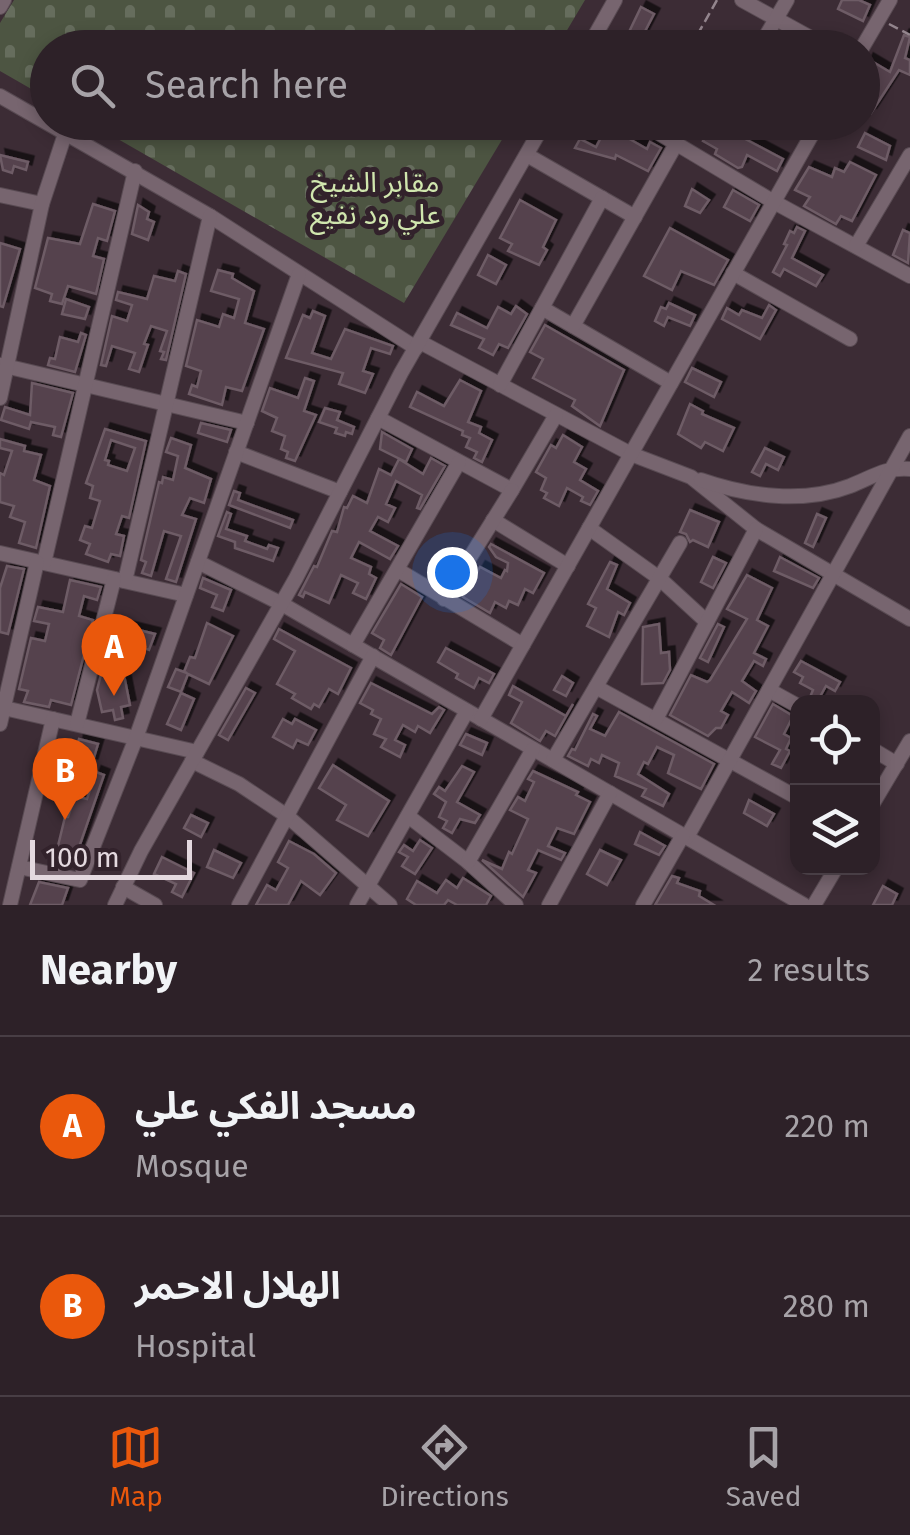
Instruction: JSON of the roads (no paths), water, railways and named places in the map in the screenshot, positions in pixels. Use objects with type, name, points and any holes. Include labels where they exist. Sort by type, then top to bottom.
[{"type":"street","points":[[0,7],[4,0]]},
{"type":"street","points":[[598,30],[615,0]]},
{"type":"street","points":[[742,0],[796,30]]},
{"type":"street","points":[[770,30],[787,0]]},
{"type":"street","points":[[872,30],[890,0]]},
{"type":"street","points":[[0,96],[30,113]]},
{"type":"street","points":[[0,398],[42,204],[64,140]]},
{"type":"street","points":[[77,140],[210,216],[418,345],[631,454],[732,491],[791,497],[847,487],[892,468],[910,470]]},
{"type":"street","points":[[115,905],[282,604],[418,345],[534,140]]},
{"type":"street","points":[[669,140],[910,276]]},
{"type":"street","points":[[358,905],[408,816],[522,645],[810,140]]},
{"type":"street","points":[[574,326],[676,144]]},
{"type":"street","points":[[526,154],[635,217]]},
{"type":"street","points":[[856,246],[910,155]]},
{"type":"street","points":[[0,724],[86,385],[135,171]]},
{"type":"street","points":[[0,195],[42,204]]},
{"type":"street","points":[[500,385],[602,198]]},
{"type":"street","points":[[77,724],[119,580],[210,216]]},
{"type":"street","points":[[733,273],[850,339]]},
{"type":"street","points":[[19,867],[80,880],[136,738],[299,274]]},
{"type":"street","points":[[542,308],[671,383]]},
{"type":"street","points":[[4,366],[247,423]]},
{"type":"street","points":[[444,600],[556,414]]},
{"type":"street","points":[[378,418],[512,490]]},
{"type":"street","points":[[643,905],[730,760],[910,436]]},
{"type":"street","points":[[236,452],[340,492]]},
{"type":"street","points":[[353,645],[458,462]]},
{"type":"street","points":[[691,477],[756,529],[832,577],[910,619]]},
{"type":"street","points":[[493,520],[568,566]]},
{"type":"street","points":[[589,528],[659,578],[707,622]]},
{"type":"street","points":[[656,720],[756,529]]},
{"type":"street","points":[[553,760],[680,543]]},
{"type":"street","points":[[0,554],[186,595]]},
{"type":"street","points":[[198,562],[282,604],[804,905]]},
{"type":"street","points":[[398,570],[522,645]]},
{"type":"street","points":[[239,905],[373,656]]},
{"type":"street","points":[[596,686],[790,794]]},
{"type":"street","points":[[769,690],[790,702]]},
{"type":"street","points":[[2,707],[195,756],[287,816],[390,905]]},
{"type":"street","points":[[10,905],[53,719]]},
{"type":"street","points":[[880,792],[910,742]]},
{"type":"street","points":[[468,862],[533,748]]},
{"type":"street","points":[[880,754],[897,764]]},
{"type":"street","points":[[549,905],[610,793]]},
{"type":"street","points":[[408,816],[516,905]]},
{"type":"street","points":[[814,905],[832,875]]},
{"type":"street","points":[[124,887],[155,905]]},
{"type":"place","name":"مسجد الفكي علي","points":[[114,696]]},
{"type":"place","name":"الهلال الاحمر","points":[[65,820]]},
{"type":"park label","name":"مقابر الشيخ علي ود نفيع","points":[[375,198]]}]
